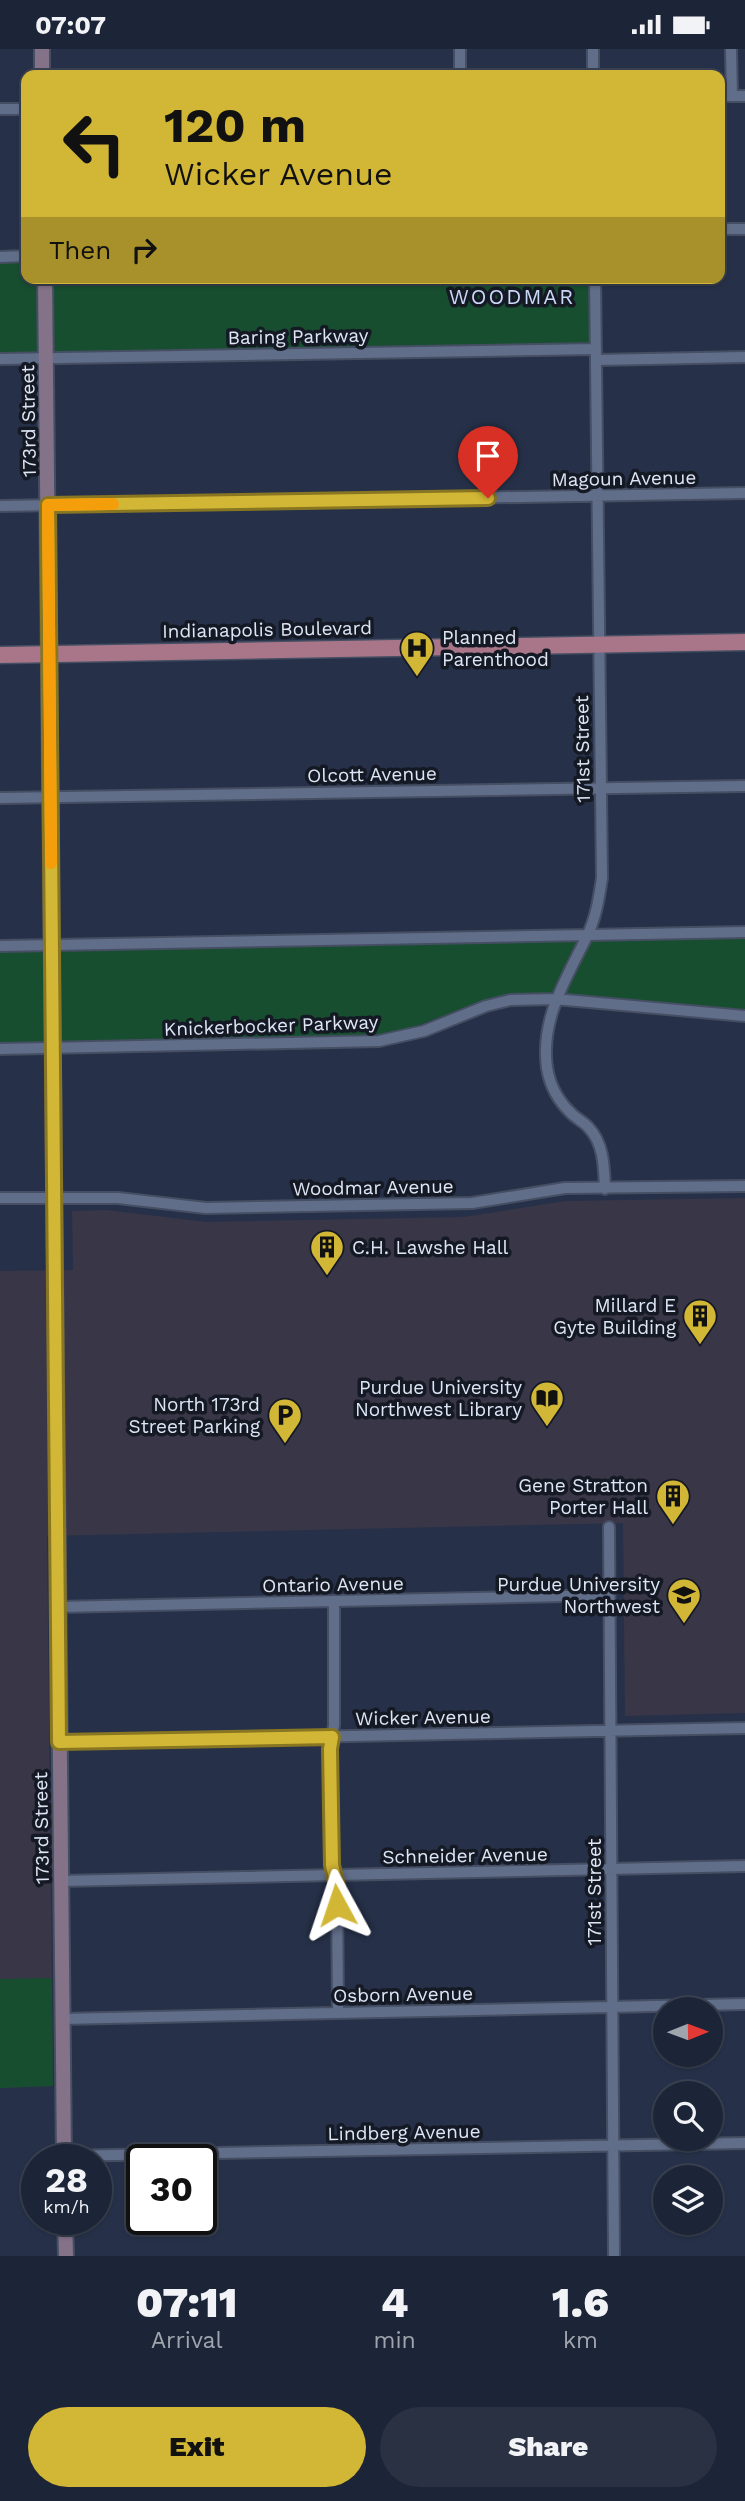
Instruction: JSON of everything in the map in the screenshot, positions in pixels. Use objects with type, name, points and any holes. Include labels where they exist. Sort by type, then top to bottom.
[{"type":"main road","name":"Indianapolis Boulevard","points":[[0,655],[745,642]]},
{"type":"street","points":[[42,49],[42,70]]},
{"type":"street","points":[[460,49],[460,70]]},
{"type":"street","points":[[593,49],[593,70]]},
{"type":"street","points":[[731,49],[732,96]]},
{"type":"street","points":[[725,96],[745,96]]},
{"type":"street","points":[[0,110],[21,109]]},
{"type":"street","points":[[725,229],[745,229]]},
{"type":"street","points":[[0,257],[21,256]]},
{"type":"street","name":"173rd Street","points":[[45,284],[64,2144]]},
{"type":"street","name":"171st Street","points":[[596,284],[602,878],[588,934],[555,999],[547,1035],[547,1068],[556,1097],[571,1114],[589,1128],[600,1146],[605,1189]]},
{"type":"street","name":"Baring Parkway","points":[[0,359],[596,354],[745,357]]},
{"type":"street","name":"Magoun Avenue","points":[[0,506],[745,493]]},
{"type":"street","name":"Olcott Avenue","points":[[0,798],[745,786]]},
{"type":"street","points":[[0,946],[745,932]]},
{"type":"street","name":"Knickerbocker Parkway","points":[[0,1049],[379,1041],[424,1031],[510,1000],[555,999],[745,1016]]},
{"type":"street","name":"Woodmar Avenue","points":[[0,1198],[118,1198],[177,1206],[220,1207],[472,1203],[546,1190],[745,1186]]},
{"type":"street","name":"171st Street","points":[[608,1527],[614,2256]]},
{"type":"street","name":"Ontario Avenue","points":[[58,1607],[609,1595]]},
{"type":"street","points":[[334,1601],[331,1784],[338,2013]]},
{"type":"street","name":"Wicker Avenue","points":[[59,1742],[745,1728]]},
{"type":"street","name":"Schneider Avenue","points":[[61,1881],[745,1866]]},
{"type":"street","name":"Osborn Avenue","points":[[62,2019],[745,2004]]},
{"type":"street","name":"Lindberg Avenue","points":[[112,2157],[745,2143]]},
{"type":"street","points":[[65,2235],[66,2256]]},
{"type":"shaded area","name":"Purdue University Northwest","points":[[745,1198],[745,1713],[625,1716],[623,1523],[47,1536],[53,2086],[0,2088],[0,1271],[73,1270],[72,1211],[106,1210],[207,1222],[464,1217],[565,1201]]},
{"type":"green space","points":[[0,260],[21,260],[21,284],[589,284],[590,344],[0,355]]},
{"type":"green space","points":[[745,936],[745,1017],[563,996],[515,995],[473,1005],[405,1030],[373,1036],[0,1044],[0,949]]},
{"type":"green space","points":[[52,1978],[53,2086],[0,2088],[0,1979]]},
{"type":"slow traffic","points":[[51,863],[48,505],[113,504]]},
{"type":"place","name":"Planned Parenthood","points":[[417,678]]},
{"type":"place","name":"C.H. Lawshe Hall","points":[[327,1277]]},
{"type":"place","name":"Millard E Gyte Building","points":[[700,1346]]},
{"type":"place","name":"Purdue University Northwest Library","points":[[547,1428]]},
{"type":"place","name":"North 173rd Street Parking","points":[[285,1445]]},
{"type":"place","name":"Gene Stratton Porter Hall","points":[[673,1526]]},
{"type":"place","name":"Purdue University Northwest","points":[[684,1625]]},
{"type":"district","name":"WOODMAR","points":[[512,297]]},
{"type":"route","points":[[337,1905],[337,1886],[332,1865],[332,1737],[59,1742],[48,505],[488,498]]}]
